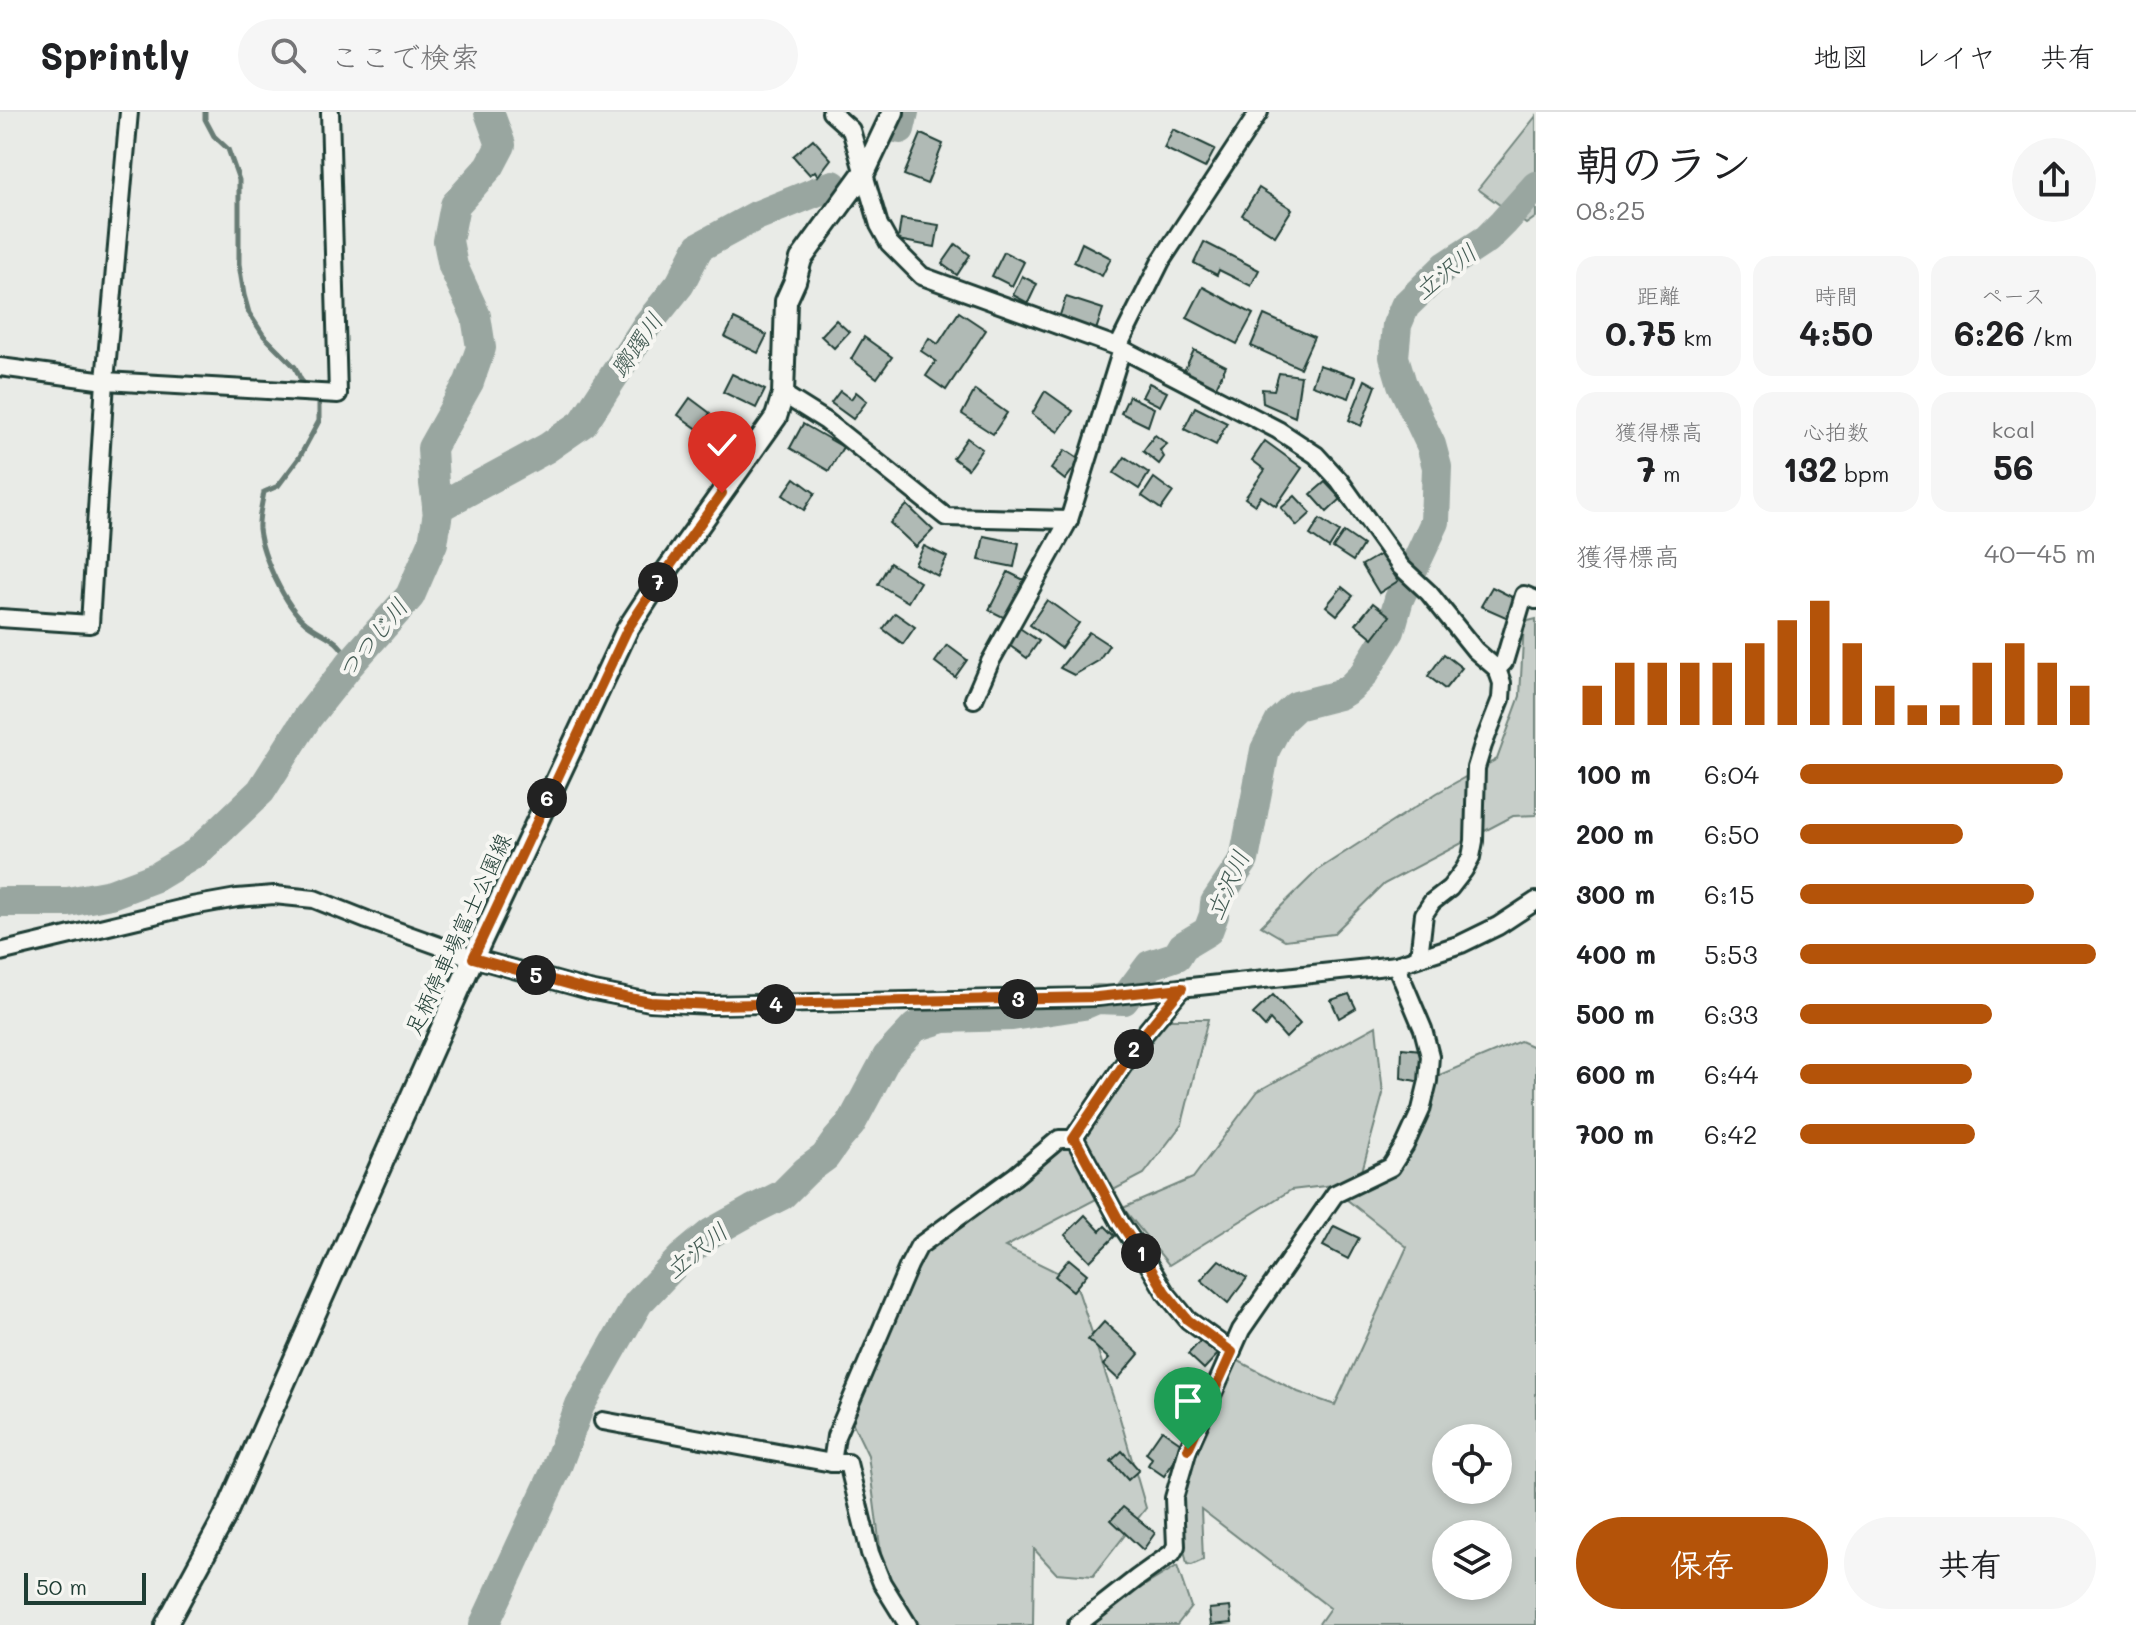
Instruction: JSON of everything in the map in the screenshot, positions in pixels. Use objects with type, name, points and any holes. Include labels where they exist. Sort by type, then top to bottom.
[{"type":"main road","name":"足柄停車場富士公園線","points":[[166,1625],[224,1518],[473,958],[627,630],[776,417],[783,394],[786,301],[801,259],[865,171],[893,112]]},
{"type":"street","points":[[0,618],[90,624],[105,381],[129,112]]},
{"type":"street","points":[[0,367],[105,381],[338,394],[330,112]]},
{"type":"street","points":[[831,112],[851,130],[879,225],[889,243],[922,276],[1120,348],[1278,430],[1316,455],[1339,480],[1401,567],[1429,593],[1475,650],[1497,669],[1502,683],[1501,699],[1476,768],[1471,857],[1450,888],[1432,902],[1424,914],[1419,957]]},
{"type":"street","points":[[974,699],[990,662],[1069,520],[1120,348],[1161,261],[1259,112]]},
{"type":"street","points":[[783,394],[826,421],[946,517],[1069,520]]},
{"type":"street","points":[[1497,669],[1504,662],[1524,595],[1536,600]]},
{"type":"street","points":[[0,952],[192,906],[274,895],[314,899],[473,958],[589,990],[650,1002],[712,1005],[1097,997],[1396,965],[1473,938],[1536,901]]},
{"type":"street","points":[[1077,1625],[1172,1553],[1176,1546],[1174,1498],[1188,1449],[1241,1330],[1335,1194],[1391,1167],[1405,1145],[1421,1110],[1430,1056],[1423,1029],[1396,965]]},
{"type":"street","points":[[1073,1139],[1145,1033],[1182,988]]},
{"type":"street","points":[[832,1463],[836,1436],[919,1246],[1015,1176],[1059,1139],[1075,1139],[1121,1224],[1165,1292],[1188,1320],[1232,1352]]},
{"type":"street","points":[[603,1421],[832,1463],[848,1463],[870,1553],[882,1583],[908,1625]]},
{"type":"shaded area","points":[[1536,116],[1536,217],[1526,224],[1478,189]]},
{"type":"shaded area","points":[[1536,619],[1536,815],[1513,816],[1384,884],[1333,934],[1285,940],[1261,926],[1319,869],[1437,793],[1497,759],[1520,696],[1524,622]]},
{"type":"shaded area","points":[[1162,1019],[1208,1019],[1182,1124],[1144,1174],[1005,1247],[1075,1281],[1146,1508],[1093,1576],[1056,1573],[1034,1549],[1033,1625],[912,1625],[883,1570],[868,1455],[843,1403],[914,1262],[1015,1176],[1075,1139]]},
{"type":"shaded area","points":[[1376,1026],[1383,1094],[1359,1182],[1291,1190],[1169,1265],[1123,1208],[1193,1178],[1258,1091]]},
{"type":"shaded area","points":[[1520,1041],[1536,1048],[1536,1625],[1318,1625],[1330,1608],[1201,1509],[1203,1560],[1187,1564],[1176,1510],[1231,1357],[1298,1392],[1335,1405],[1407,1247],[1341,1195],[1397,1157],[1437,1076]]},
{"type":"shaded area","points":[[1177,1566],[1191,1607],[1177,1625],[1092,1625],[1096,1615]]},
{"type":"building","points":[[1173,129],[1215,149],[1205,168],[1164,148]]},
{"type":"building","points":[[921,134],[943,144],[927,184],[904,175]]},
{"type":"building","points":[[813,139],[831,159],[818,176],[815,171],[810,175],[793,156]]},
{"type":"building","points":[[1259,188],[1292,209],[1275,236],[1242,215]]},
{"type":"building","points":[[901,219],[939,225],[935,247],[898,240]]},
{"type":"building","points":[[1204,242],[1259,270],[1251,286],[1219,270],[1217,275],[1194,263]]},
{"type":"building","points":[[1082,243],[1111,258],[1102,276],[1074,262]]},
{"type":"building","points":[[956,244],[970,255],[957,275],[942,264]]},
{"type":"building","points":[[1004,252],[1024,262],[1012,286],[992,276]]},
{"type":"building","points":[[1022,276],[1037,284],[1028,303],[1013,295]]},
{"type":"building","points":[[1203,287],[1253,314],[1237,344],[1187,318]]},
{"type":"building","points":[[1066,297],[1103,309],[1096,330],[1059,318]]},
{"type":"building","points":[[959,312],[986,330],[946,390],[926,376],[936,361],[921,351],[929,338],[938,344]]},
{"type":"building","points":[[1264,315],[1314,337],[1300,368],[1251,346]]},
{"type":"building","points":[[734,319],[767,335],[758,353],[725,337]]},
{"type":"building","points":[[836,320],[849,332],[834,348],[821,336]]},
{"type":"building","points":[[864,337],[892,357],[877,378],[851,359]]},
{"type":"building","points":[[1194,350],[1226,366],[1215,389],[1183,373]]},
{"type":"building","points":[[1319,365],[1356,377],[1349,398],[1312,385]]},
{"type":"building","points":[[1279,373],[1301,376],[1295,417],[1263,403],[1262,389],[1274,390]]},
{"type":"building","points":[[732,374],[765,390],[756,408],[723,392]]},
{"type":"building","points":[[1365,380],[1376,386],[1361,426],[1349,420]]},
{"type":"building","points":[[1149,383],[1167,392],[1160,406],[1142,397]]},
{"type":"building","points":[[975,390],[1007,413],[993,434],[962,414]]},
{"type":"building","points":[[840,391],[851,399],[856,392],[867,401],[853,419],[831,403]]},
{"type":"building","points":[[1045,391],[1073,411],[1058,432],[1032,414]]},
{"type":"building","points":[[1129,396],[1154,408],[1148,426],[1121,413]]},
{"type":"building","points":[[690,398],[710,413],[699,430],[678,415]]},
{"type":"building","points":[[1195,407],[1227,423],[1216,445],[1184,429]]},
{"type":"building","points":[[803,424],[843,447],[829,471],[790,448]]},
{"type":"building","points":[[1155,435],[1167,444],[1160,450],[1164,457],[1159,464],[1143,451]]},
{"type":"building","points":[[967,438],[982,449],[968,469],[953,458]]},
{"type":"building","points":[[1265,441],[1302,468],[1276,506],[1261,496],[1255,505],[1245,498],[1265,470],[1252,460]]},
{"type":"building","points":[[1065,450],[1080,460],[1065,480],[1051,469]]},
{"type":"building","points":[[1125,457],[1149,473],[1139,489],[1114,473]]},
{"type":"building","points":[[795,478],[815,493],[804,510],[783,495]]},
{"type":"building","points":[[1154,478],[1173,492],[1161,509],[1142,496]]},
{"type":"building","points":[[1325,482],[1341,499],[1327,512],[1311,494]]},
{"type":"building","points":[[1295,496],[1311,513],[1297,526],[1281,508]]},
{"type":"building","points":[[907,505],[933,530],[916,547],[890,523]]},
{"type":"building","points":[[1320,519],[1339,532],[1329,548],[1310,535]]},
{"type":"building","points":[[1344,532],[1363,545],[1353,561],[1333,548]]},
{"type":"building","points":[[984,536],[1019,543],[1014,567],[979,560]]},
{"type":"building","points":[[924,546],[947,557],[938,576],[915,564]]},
{"type":"building","points":[[1381,554],[1398,581],[1379,593],[1362,565]]},
{"type":"building","points":[[890,563],[920,582],[908,602],[878,584]]},
{"type":"building","points":[[1008,572],[1024,580],[1005,618],[989,610]]},
{"type":"building","points":[[1342,587],[1353,596],[1337,615],[1326,606]]},
{"type":"building","points":[[1492,587],[1516,599],[1508,618],[1481,606]]},
{"type":"building","points":[[1047,600],[1079,623],[1061,648],[1030,625]]},
{"type":"building","points":[[1373,603],[1390,616],[1373,638],[1356,624]]},
{"type":"building","points":[[895,613],[915,627],[903,644],[883,629]]},
{"type":"building","points":[[1018,627],[1039,641],[1027,658],[1006,643]]},
{"type":"building","points":[[1089,632],[1109,645],[1098,661],[1074,675],[1060,668]]},
{"type":"building","points":[[947,645],[967,660],[955,677],[935,662]]},
{"type":"building","points":[[1444,654],[1462,668],[1445,689],[1428,676]]},
{"type":"building","points":[[1349,994],[1356,1008],[1339,1018],[1331,1000]]},
{"type":"building","points":[[1273,995],[1300,1024],[1286,1038],[1270,1020],[1265,1027],[1253,1014]]},
{"type":"building","points":[[1402,1048],[1421,1050],[1421,1082],[1401,1078]]},
{"type":"building","points":[[1085,1215],[1100,1231],[1105,1226],[1115,1236],[1090,1261],[1065,1235]]},
{"type":"building","points":[[1334,1226],[1359,1238],[1348,1259],[1323,1246]]},
{"type":"building","points":[[1069,1259],[1087,1274],[1073,1291],[1055,1276]]},
{"type":"building","points":[[1219,1260],[1247,1278],[1228,1303],[1201,1280]]},
{"type":"building","points":[[1104,1322],[1139,1354],[1118,1379],[1103,1365],[1109,1359],[1088,1340]]},
{"type":"building","points":[[1203,1338],[1219,1353],[1204,1369],[1188,1354]]},
{"type":"building","points":[[1162,1430],[1185,1446],[1164,1476],[1148,1465],[1152,1458],[1146,1453]]},
{"type":"building","points":[[1122,1451],[1139,1470],[1128,1480],[1111,1461]]},
{"type":"building","points":[[1123,1507],[1155,1533],[1143,1550],[1111,1520]]},
{"type":"building","points":[[1230,1607],[1232,1623],[1211,1625],[1209,1609]]},
{"type":"waterway","points":[[205,112],[205,119],[214,136],[228,149],[239,180],[239,264],[249,313],[264,336],[295,367],[307,387]]},
{"type":"waterway","name":"つつじ川","points":[[0,902],[68,902],[111,894],[156,877],[196,853],[261,791],[308,717],[410,596],[433,543],[438,512],[432,448],[469,382],[481,348],[476,316],[453,266],[448,241],[455,205],[490,166],[501,145],[489,112]]},
{"type":"waterway","name":"躑躅川","points":[[900,129],[904,112]]},
{"type":"waterway","name":"躑躅川","points":[[437,508],[547,448],[583,423],[647,325],[680,284],[699,247],[756,216],[833,185]]},
{"type":"waterway","name":"立沢川","points":[[484,1625],[555,1472],[580,1405],[638,1303],[681,1258],[711,1233],[782,1195],[825,1157],[851,1124],[887,1057],[915,1027],[944,1018],[1012,1016],[1083,1005],[1097,999],[1124,1000],[1150,965],[1177,956],[1183,946],[1208,931],[1215,903],[1244,860],[1265,750],[1280,721],[1296,706],[1339,695],[1363,675],[1390,631],[1399,599],[1435,522],[1437,467],[1431,445],[1402,384],[1394,357],[1397,325],[1405,306],[1446,266],[1487,239],[1536,186]]},
{"type":"waterway","points":[[316,398],[319,401],[319,421],[299,458],[278,486],[264,492],[259,529],[270,566],[290,605],[306,623],[337,643],[350,664]]},
{"type":"route","points":[[722,493],[627,630],[473,958],[589,990],[650,1002],[712,1005],[1097,997],[1182,988],[1145,1033],[1073,1139],[1121,1224],[1165,1292],[1188,1320],[1232,1352],[1188,1449]]}]
